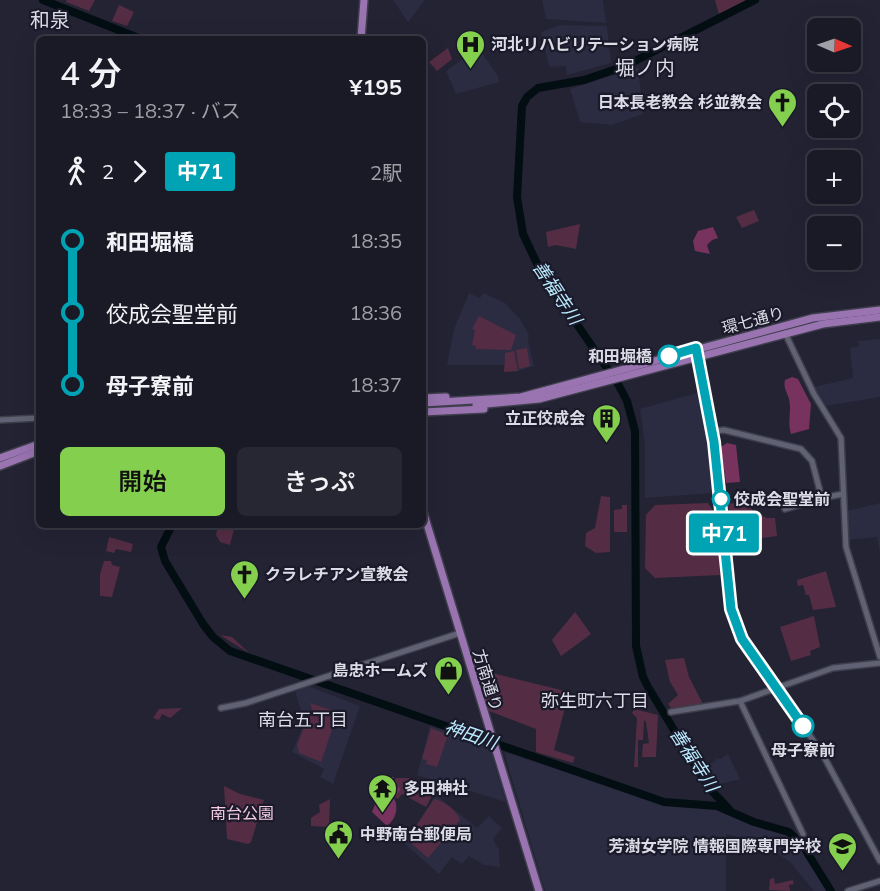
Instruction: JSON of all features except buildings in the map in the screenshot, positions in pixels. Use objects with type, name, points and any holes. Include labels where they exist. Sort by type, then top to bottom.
[{"type":"main road","points":[[361,36],[364,0]]},
{"type":"main road","name":"環七通り","points":[[540,395],[608,377],[696,348],[821,316],[880,310]]},
{"type":"main road","name":"環七通り","points":[[617,374],[698,357],[831,322],[880,317]]},
{"type":"main road","points":[[426,398],[540,395]]},
{"type":"main road","points":[[426,408],[508,407],[540,395]]},
{"type":"main road","points":[[0,458],[36,445]]},
{"type":"main road","points":[[0,466],[36,452]]},
{"type":"main road","name":"方南通り","points":[[426,521],[539,891]]},
{"type":"street","points":[[781,326],[814,394],[841,438],[848,555],[880,657]]},
{"type":"street","points":[[696,348],[713,431],[732,615],[742,639],[822,753],[880,861]]},
{"type":"street","points":[[0,420],[36,418]]},
{"type":"street","points":[[713,431],[726,430],[801,449],[812,461],[821,495]]},
{"type":"street","points":[[821,495],[827,497],[843,495]]},
{"type":"street","points":[[785,509],[813,501],[821,495]]},
{"type":"street","points":[[221,708],[229,708],[460,633]]},
{"type":"street","points":[[671,712],[740,701],[833,668],[880,663]]},
{"type":"street","points":[[740,701],[802,834]]},
{"type":"street","points":[[848,891],[880,881]]},
{"type":"shaded area","points":[[393,0],[425,0],[408,22]]},
{"type":"shaded area","points":[[542,0],[603,0],[606,23],[546,19]]},
{"type":"shaded area","points":[[560,25],[607,26],[611,63],[567,75],[566,66],[549,67],[541,32]]},
{"type":"shaded area","name":"河北リハビリテーション病院","points":[[475,43],[498,76],[499,82],[456,94],[446,71],[463,59],[465,50]]},
{"type":"shaded area","points":[[638,67],[643,114],[612,125],[580,122],[570,89]]},
{"type":"shaded area","points":[[713,227],[718,238],[707,245],[710,254],[695,251],[693,241],[698,231]]},
{"type":"shaded area","points":[[469,293],[480,298],[483,293],[505,303],[520,319],[529,335],[528,341],[534,366],[518,371],[513,352],[505,353],[504,365],[447,365],[454,329]]},
{"type":"shaded area","points":[[880,339],[880,397],[826,406],[814,387],[853,378],[850,348],[858,346],[859,341]]},
{"type":"shaded area","points":[[792,377],[798,379],[811,404],[809,429],[791,434],[790,404],[785,380]]},
{"type":"shaded area","points":[[700,392],[708,435],[714,493],[645,498],[645,446],[640,409]]},
{"type":"shaded area","points":[[727,443],[736,445],[740,482],[726,483],[721,447]]},
{"type":"shaded area","points":[[880,503],[880,554],[877,537],[847,540],[846,511]]},
{"type":"shaded area","points":[[308,686],[360,706],[333,784],[320,777],[324,769],[292,752],[305,722],[295,692]]},
{"type":"shaded area","points":[[430,726],[489,745],[506,802],[417,775]]},
{"type":"shaded area","points":[[504,752],[666,805],[715,809],[788,836],[806,852],[829,891],[814,891],[790,862],[763,844],[726,834],[726,891],[545,891]]},
{"type":"shaded area","points":[[728,754],[740,779],[716,785],[705,766],[716,761],[715,758],[720,759]]},
{"type":"shaded area","points":[[389,777],[394,777],[389,788],[392,790],[399,787],[400,790],[394,798],[396,809],[394,817],[387,826],[372,812]]},
{"type":"shaded area","points":[[436,795],[477,828],[489,816],[502,828],[493,839],[499,850],[500,867],[484,865],[469,856],[462,864],[452,857],[439,874],[404,843]]},
{"type":"green space","points":[[67,0],[95,0],[89,11],[66,2]]},
{"type":"green space","points":[[715,0],[751,0],[719,14]]},
{"type":"green space","points":[[119,5],[134,12],[127,26],[112,21]]},
{"type":"green space","points":[[448,48],[452,59],[437,71],[429,62]]},
{"type":"green space","points":[[754,210],[759,221],[742,228],[736,217]]},
{"type":"green space","points":[[580,224],[576,249],[556,245],[548,247],[546,232]]},
{"type":"green space","points":[[479,316],[516,335],[511,350],[476,349],[476,346],[472,345],[475,330],[472,329]]},
{"type":"green space","points":[[527,348],[530,366],[519,369],[516,350]]},
{"type":"green space","points":[[514,351],[518,371],[504,372],[505,353]]},
{"type":"green space","points":[[601,496],[610,497],[610,552],[596,553],[585,546],[586,533],[595,528]]},
{"type":"green space","points":[[748,501],[753,512],[767,518],[775,518],[777,536],[732,542],[728,504]]},
{"type":"green space","points":[[708,503],[716,515],[720,575],[655,578],[645,568],[646,515],[655,505]]},
{"type":"green space","points":[[622,505],[627,505],[627,532],[614,532],[614,510],[622,509]]},
{"type":"green space","points":[[217,528],[234,528],[230,545],[220,542],[216,535]]},
{"type":"green space","points":[[109,537],[133,544],[131,552],[116,549],[114,553],[106,551]]},
{"type":"green space","points":[[104,561],[111,561],[112,565],[120,567],[112,597],[100,596],[100,574]]},
{"type":"green space","points":[[826,571],[836,607],[813,610],[809,595],[806,595],[803,585],[798,586],[797,580]]},
{"type":"green space","points":[[575,612],[591,634],[561,656],[552,640]]},
{"type":"green space","points":[[814,616],[820,647],[810,651],[811,655],[791,661],[780,627]]},
{"type":"green space","points":[[220,635],[232,637],[249,653]]},
{"type":"green space","points":[[684,658],[689,677],[703,704],[672,709],[668,704],[678,695],[670,682],[665,660]]},
{"type":"green space","points":[[476,669],[569,692],[554,750],[575,757],[573,763],[536,752],[536,729],[489,711]]},
{"type":"green space","points":[[310,703],[334,711],[337,715],[321,762],[299,753],[297,745],[306,722],[304,716],[313,712]]},
{"type":"green space","points":[[182,708],[170,718],[162,714],[159,720],[153,718],[159,709]]},
{"type":"green space","points":[[634,709],[658,715],[656,757],[642,757],[643,744],[649,743],[644,720],[643,740],[638,740],[638,767],[634,767],[637,718],[632,713]]},
{"type":"green space","points":[[431,728],[448,735],[437,767],[426,764],[427,760],[422,759]]},
{"type":"green space","points":[[396,778],[410,778],[429,784],[429,790],[434,792],[426,807],[402,794],[398,799],[387,793]]},
{"type":"green space","name":"南台公園","points":[[224,786],[240,794],[264,800],[251,842],[248,844],[227,839]]},
{"type":"green space","points":[[330,799],[329,827],[311,826],[311,818],[320,812],[319,805]]},
{"type":"green space","points":[[434,799],[449,806],[460,820],[428,858],[407,840]]},
{"type":"green space","points":[[774,878],[775,884],[793,880],[794,884],[789,885],[790,891],[769,890],[770,879]]},
{"type":"waterway","name":"神田川","points":[[43,0],[133,36]]},
{"type":"waterway","name":"善福寺川","points":[[729,809],[709,788],[643,677],[636,646],[635,431],[627,401],[618,384],[541,272],[523,234],[517,197],[522,106],[527,97],[538,88],[584,80],[625,66],[755,0]]},
{"type":"waterway","name":"神田川","points":[[170,528],[161,547],[165,561],[203,624],[213,637],[230,651],[664,802],[717,806],[754,822],[789,832],[803,846],[831,891]]},
{"type":"bus line","name":"中71","points":[[669,356],[696,348],[713,431],[732,615],[742,639],[803,726]]},
{"type":"place","name":"河北リハビリテーション病院","points":[[470,70]]},
{"type":"place","name":"日本長老教会 杉並教会","points":[[783,128]]},
{"type":"place","name":"和田堀橋","points":[[669,356]]},
{"type":"place","name":"立正佼成会","points":[[606,444]]},
{"type":"place","name":"佼成会聖堂前","points":[[721,499]]},
{"type":"place","name":"クラレチアン宣教会","points":[[244,600]]},
{"type":"place","name":"島忠ホームズ","points":[[449,696]]},
{"type":"place","name":"母子寮前","points":[[803,726]]},
{"type":"place","name":"多田神社","points":[[383,814]]},
{"type":"place","name":"中野南台郵便局","points":[[339,860]]},
{"type":"place","name":"芳澍女学院 情報国際専門学校","points":[[842,872]]},
{"type":"district","name":"和泉","points":[[50,20]]},
{"type":"district","name":"堀ノ内","points":[[645,68]]},
{"type":"district","name":"弥生町六丁目","points":[[595,701]]},
{"type":"district","name":"南台五丁目","points":[[303,720]]}]
